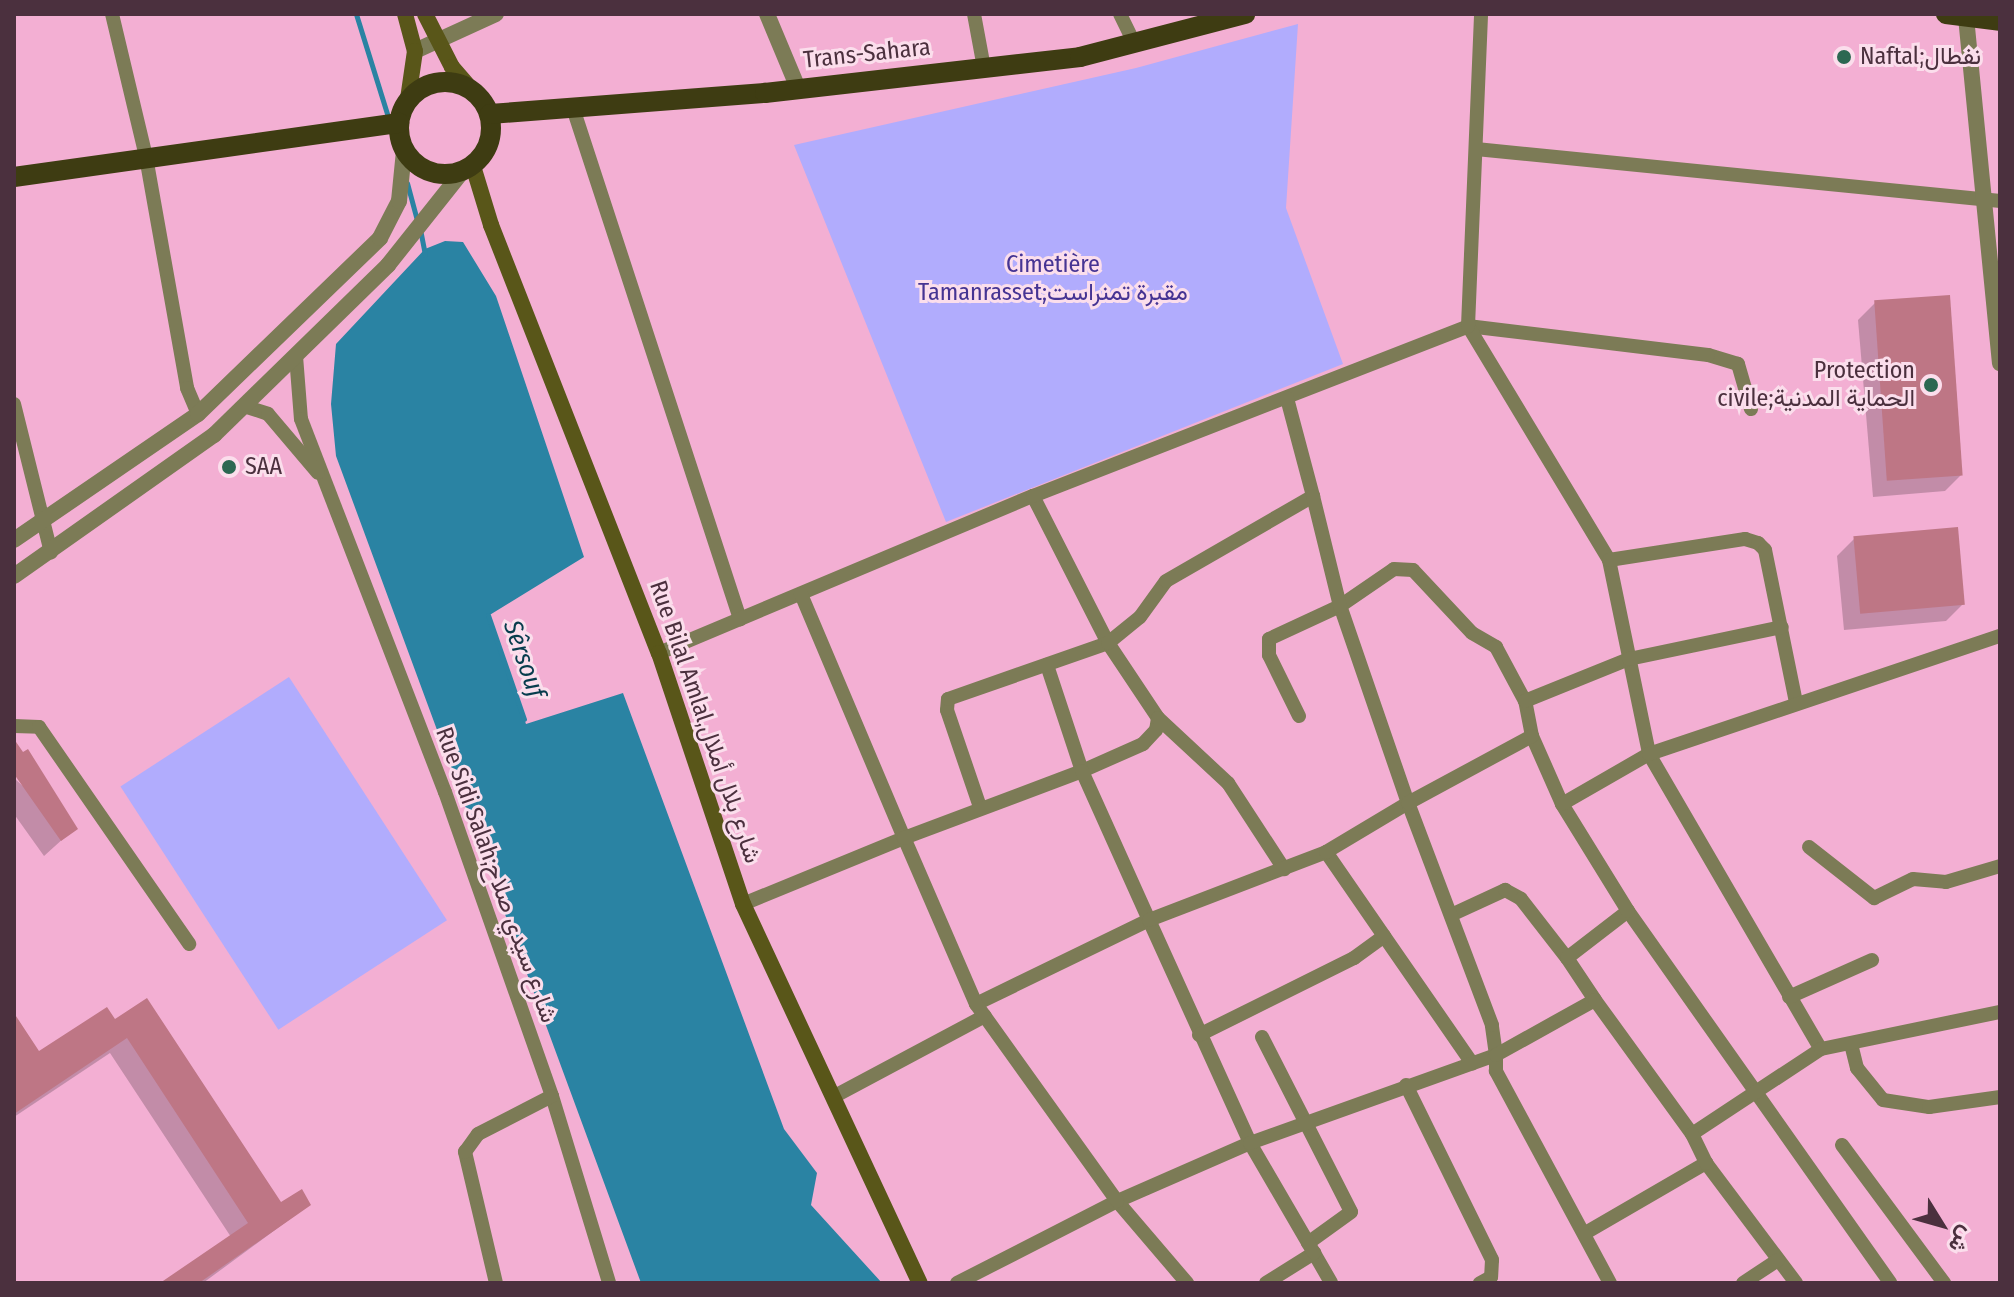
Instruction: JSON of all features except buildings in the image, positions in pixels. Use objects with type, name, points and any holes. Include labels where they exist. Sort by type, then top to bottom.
[{"type":"main road","points":[[405,14],[415,51],[408,99],[399,123],[404,151],[425,171],[468,169],[489,143],[490,114],[438,42],[425,14]]},
{"type":"main road","name":"Trans-Sahara","points":[[490,114],[798,88],[1080,57],[1238,15]]},
{"type":"main road","points":[[1956,15],[2000,21]]},
{"type":"main road","points":[[408,99],[431,83],[446,81],[473,91]]},
{"type":"main road","points":[[14,177],[399,123]]},
{"type":"main road","name":"Rue Bilal Amlal,شارع بلال أملال","points":[[468,169],[659,653],[743,904],[920,1283]]},
{"type":"street","points":[[112,14],[146,157],[187,388],[198,414]]},
{"type":"street","points":[[415,51],[496,14]]},
{"type":"street","points":[[767,14],[798,88]]},
{"type":"street","points":[[974,14],[984,68]]},
{"type":"street","points":[[1120,14],[1134,43]]},
{"type":"street","points":[[1481,14],[1468,326],[1609,560],[1649,754],[1821,1049]]},
{"type":"street","points":[[1956,15],[1982,199],[2000,363]]},
{"type":"street","points":[[573,108],[740,619]]},
{"type":"street","points":[[1476,149],[2000,201]]},
{"type":"street","points":[[14,540],[198,414],[380,238],[399,201],[404,151]]},
{"type":"street","points":[[14,576],[193,452],[396,257],[468,169]]},
{"type":"street","points":[[659,653],[1033,496],[1468,326],[1708,355],[1738,364],[1751,409]]},
{"type":"street","name":"Rue Sidi Salah;شارع سيدي صلاح","points":[[296,356],[301,419],[445,792],[552,1096],[609,1283]]},
{"type":"street","points":[[1287,398],[1340,606],[1408,803],[1492,1025],[1496,1071],[1587,1232],[1610,1283]]},
{"type":"street","points":[[14,404],[51,552]]},
{"type":"street","name":"Rue Sidi Salah;شارع سيدي صلاح","points":[[244,406],[268,414],[328,486]]},
{"type":"street","points":[[1033,496],[1108,643],[1158,718],[1228,783],[1284,869]]},
{"type":"street","points":[[980,807],[947,710],[948,699],[1108,643],[1140,617],[1166,581],[1313,496]]},
{"type":"street","points":[[1609,560],[1745,539],[1758,543],[1765,550],[1796,702]]},
{"type":"street","points":[[1299,716],[1267,645],[1280,631],[1340,606],[1371,580],[1394,569],[1413,570],[1472,633],[1496,647],[1525,701],[1532,736],[1562,804],[1628,911],[1890,1283]]},
{"type":"street","points":[[801,594],[981,1010],[1117,1201],[1187,1283]]},
{"type":"street","points":[[1525,701],[1629,659],[1782,627]]},
{"type":"street","points":[[1562,804],[1649,754],[1796,702],[2000,636]]},
{"type":"street","points":[[1047,665],[1082,771],[1199,1035],[1250,1143],[1331,1283]]},
{"type":"street","points":[[743,904],[980,807],[1082,771],[1143,744],[1156,730],[1158,718]]},
{"type":"street","points":[[14,726],[39,727],[189,944]]},
{"type":"street","points":[[833,1097],[981,1010],[1149,920],[1326,852],[1408,803],[1532,736]]},
{"type":"street","points":[[1809,847],[1874,898],[1913,879],[1946,882],[2000,866]]},
{"type":"street","points":[[1326,852],[1472,1063]]},
{"type":"street","points":[[1451,915],[1505,890],[1521,899],[1567,958],[1692,1134],[1706,1163],[1796,1283]]},
{"type":"street","points":[[1567,958],[1628,911]]},
{"type":"street","points":[[1199,1035],[1354,958],[1384,936]]},
{"type":"street","points":[[1789,997],[1872,960]]},
{"type":"street","points":[[957,1283],[1117,1201],[1303,1120],[1496,1055],[1595,1000]]},
{"type":"street","points":[[1692,1134],[1821,1049],[2000,1012]]},
{"type":"street","points":[[1262,1037],[1351,1212],[1266,1283]]},
{"type":"street","points":[[1851,1044],[1857,1068],[1883,1100],[1929,1107],[2000,1097]]},
{"type":"street","points":[[1406,1085],[1492,1260],[1491,1277],[1480,1283]]},
{"type":"street","points":[[496,1283],[465,1152],[478,1134],[552,1096]]},
{"type":"street","points":[[1842,1145],[1944,1283]]},
{"type":"street","points":[[1587,1232],[1706,1163]]},
{"type":"street","points":[[1743,1283],[1778,1260]]},
{"type":"green space","name":"Cimetière Tamanrasset;مقبرة تمنراست","points":[[1298,24],[1286,208],[1343,364],[946,522],[794,145],[1136,68]]},
{"type":"green space","points":[[289,677],[447,920],[278,1030],[120,786]]},
{"type":"water","points":[[445,241],[463,242],[496,296],[584,557],[488,616],[526,724],[623,693],[784,1129],[817,1173],[811,1205],[882,1283],[641,1283],[336,456],[331,404],[336,344],[425,249]]},
{"type":"waterway","name":"Sêrsouf","points":[[356,14],[389,120]]},
{"type":"waterway","name":"Sêrsouf","points":[[391,129],[399,154]]},
{"type":"waterway","name":"Sêrsouf","points":[[407,183],[417,220]]},
{"type":"waterway","name":"Sêrsouf","points":[[420,229],[425,255]]},
{"type":"waterway","name":"Sêrsouf","points":[[488,615],[524,719]]},
{"type":"place","name":"Naftal;نفطال","points":[[1844,57]]},
{"type":"place","name":"Protection civile;الحماية المدنية","points":[[1931,385]]},
{"type":"place","name":"SAA","points":[[229,467]]}]
